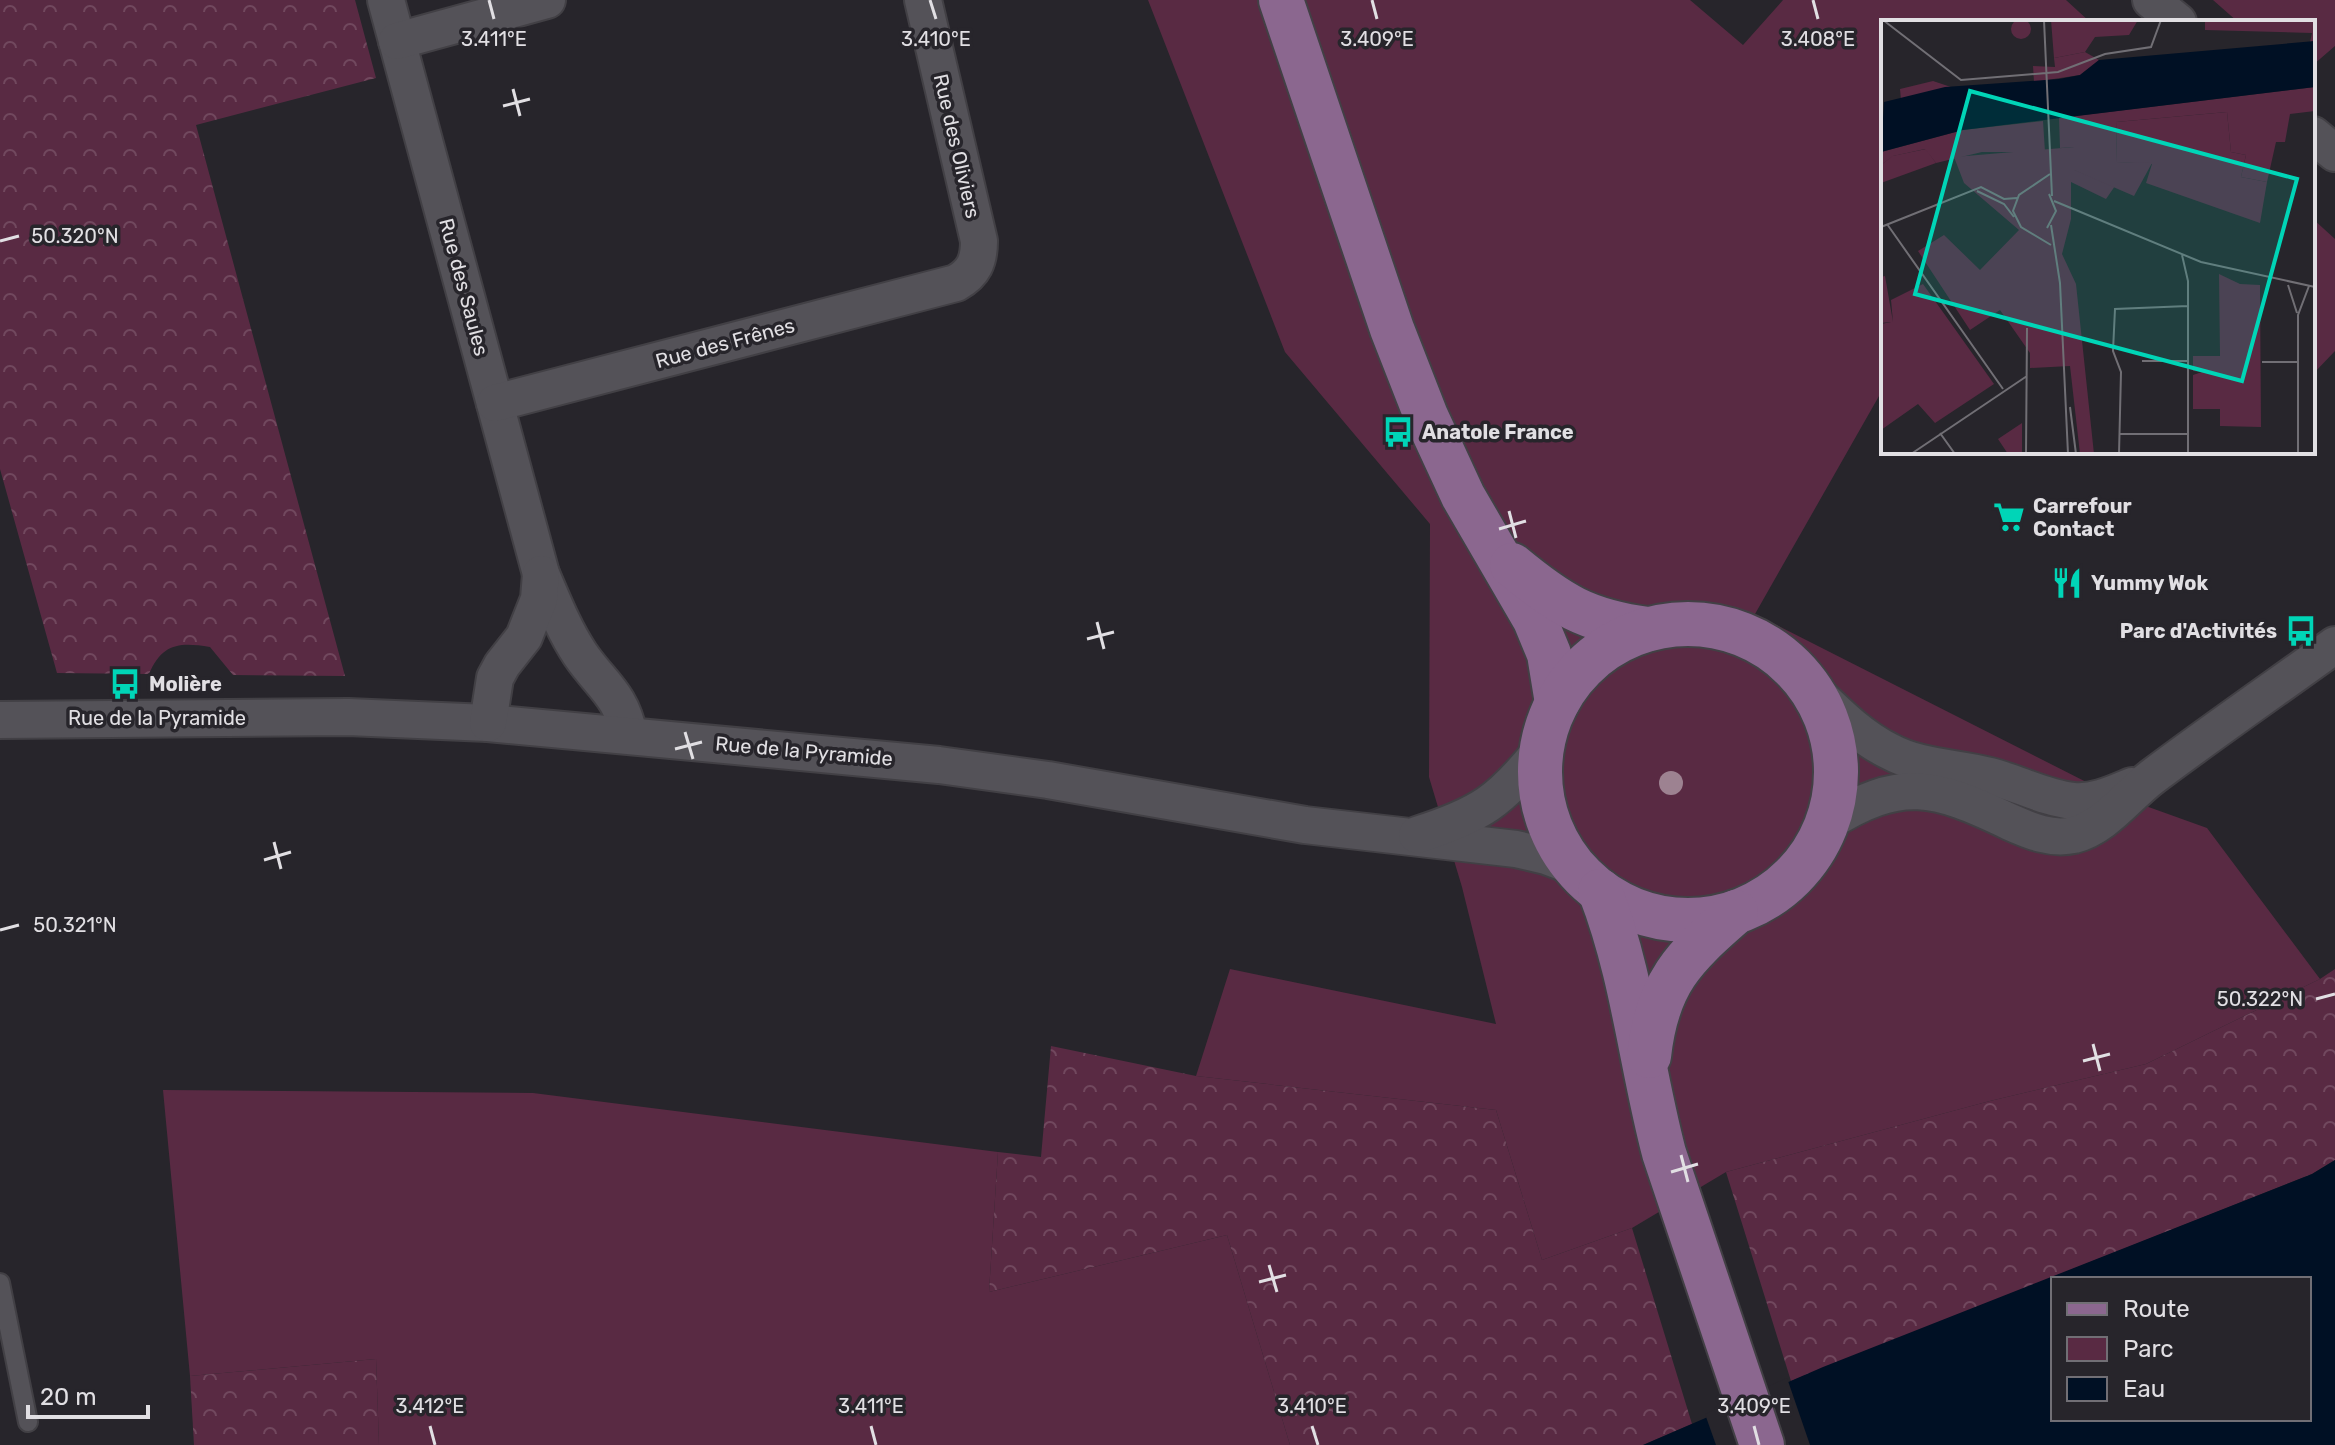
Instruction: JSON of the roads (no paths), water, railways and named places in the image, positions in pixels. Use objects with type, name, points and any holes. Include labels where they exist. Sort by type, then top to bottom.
[{"type":"main road","points":[[1281,0],[1397,341],[1463,496],[1521,594],[1542,637],[1549,654],[1557,703]]},
{"type":"main road","points":[[1495,550],[1543,591],[1575,610],[1616,625],[1648,629]]},
{"type":"main road","points":[[1588,879],[1631,909],[1665,918],[1701,920],[1736,912],[1770,896],[1792,878],[1810,857],[1827,823],[1833,804],[1837,765],[1829,725],[1812,689],[1785,659],[1750,636],[1730,629],[1689,624],[1648,629],[1629,636],[1580,670],[1557,703],[1541,750],[1539,768],[1543,803],[1555,837],[1588,879],[1619,943],[1664,1153],[1762,1445]]},
{"type":"main road","points":[[1647,1070],[1657,1016],[1674,975],[1695,947],[1736,912]]},
{"type":"street","name":"Rue des Saules","points":[[386,0],[541,574],[569,636],[622,710],[629,735]]},
{"type":"street","points":[[397,41],[547,0]]},
{"type":"street","name":"Rue des Oliviers","points":[[923,0],[979,241],[975,266],[968,277],[956,283]]},
{"type":"street","points":[[2151,0],[2176,20]]},
{"type":"street","points":[[2315,137],[2335,153]]},
{"type":"street","name":"Rue des Frênes","points":[[495,403],[956,283]]},
{"type":"street","name":"Rue des Saules","points":[[488,723],[495,678],[524,637],[539,599],[541,574]]},
{"type":"street","points":[[1827,823],[1870,799],[1901,793],[1932,792],[1968,802],[2028,831],[2058,837],[2075,835],[2089,829],[2149,780],[2335,645]]},
{"type":"street","points":[[1812,689],[1873,743],[1912,761],[1994,777],[2075,802],[2103,797],[2149,780]]},
{"type":"street","name":"Rue de la Pyramide","points":[[0,720],[348,717],[488,723],[939,765],[1048,780],[1305,825],[1532,852],[1588,879]]},
{"type":"street","name":"Rue de la Pyramide","points":[[1411,837],[1444,827],[1485,807],[1516,782],[1541,750]]},
{"type":"lane","points":[[0,1283],[28,1422]]},
{"type":"water","points":[[2335,1160],[2335,1445],[1643,1445],[1823,1367],[2051,1277],[2051,1421],[2311,1421],[2311,1277],[2051,1277],[2312,1174]]},
{"type":"place","name":"Anatole France","points":[[1398,432]]},
{"type":"place","name":"Carrefour Contact","points":[[2009,517]]},
{"type":"place","name":"Yummy Wok","points":[[2067,583]]},
{"type":"place","name":"Parc d'Activités","points":[[2301,631]]},
{"type":"place","name":"Molière","points":[[125,684]]}]
